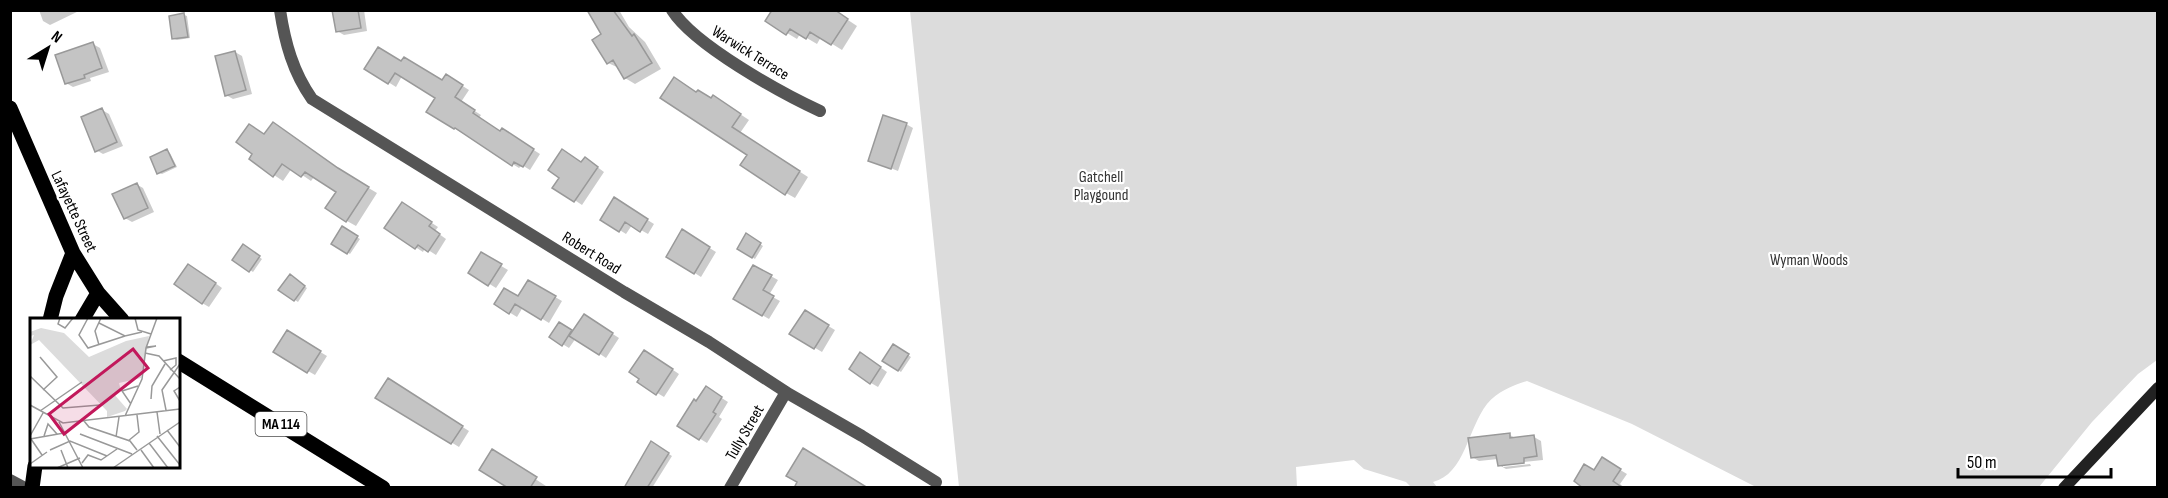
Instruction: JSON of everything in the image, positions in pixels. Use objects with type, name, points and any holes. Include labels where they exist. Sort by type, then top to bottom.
[{"type":"main road","name":"Lafayette Street","points":[[10,108],[73,253],[98,294],[120,318]]},
{"type":"main road","points":[[50,318],[56,296],[73,253]]},
{"type":"main road","points":[[83,318],[98,294]]},
{"type":"main road","name":"MA 114","points":[[180,362],[383,488]]},
{"type":"main road","points":[[2064,488],[2157,388]]},
{"type":"main road","points":[[32,488],[35,468]]},
{"type":"street","name":"Robert Road","points":[[280,10],[284,37],[293,64],[301,83],[312,99],[936,482]]},
{"type":"street","name":"Warwick Terrace","points":[[672,10],[679,22],[697,38],[795,99],[820,111]]},
{"type":"street","name":"Tully Street","points":[[730,488],[786,392]]},
{"type":"street","points":[[10,480],[25,488]]},
{"type":"green space","name":"Wyman Woods","points":[[910,11],[2157,11],[2157,360],[2138,374],[2092,422],[2039,487],[1756,487],[1632,424],[1527,381],[1491,399],[1481,414],[1459,460],[1444,477],[1433,482],[1437,487],[1411,487],[1406,482],[1364,469],[1354,460],[1296,467],[1297,487],[959,487]]},
{"type":"building","points":[[332,10],[358,10],[361,28],[336,32]]},
{"type":"building","points":[[587,10],[613,10],[632,36],[634,34],[652,63],[624,79],[613,60],[607,64],[592,40],[601,34]]},
{"type":"building","points":[[772,10],[835,10],[848,19],[831,45],[810,32],[806,39],[790,29],[786,35],[765,21]]},
{"type":"building","points":[[184,13],[188,37],[172,39],[169,16]]},
{"type":"building","points":[[93,42],[102,68],[84,75],[85,78],[65,84],[55,55]]},
{"type":"building","points":[[378,47],[401,61],[404,57],[442,80],[446,74],[463,85],[455,97],[475,110],[473,113],[500,131],[502,128],[534,149],[523,167],[514,162],[512,166],[455,128],[426,112],[435,98],[395,73],[388,84],[364,69]]},
{"type":"building","points":[[235,51],[246,90],[225,96],[215,56]]},
{"type":"building","points":[[674,77],[696,92],[698,90],[711,98],[713,95],[741,114],[732,127],[800,171],[785,195],[740,165],[747,155],[660,98]]},
{"type":"building","points":[[102,108],[117,142],[95,152],[81,117]]},
{"type":"building","points":[[883,115],[907,123],[891,169],[868,161]]},
{"type":"building","points":[[273,122],[369,187],[346,222],[325,208],[336,192],[305,172],[301,177],[282,164],[273,177],[249,159],[252,154],[236,142],[249,124],[264,134]]},
{"type":"building","points":[[167,149],[175,166],[157,174],[150,157]]},
{"type":"building","points":[[562,149],[581,162],[585,157],[598,167],[574,202],[552,188],[559,178],[548,170]]},
{"type":"building","points":[[137,183],[148,208],[124,219],[112,194]]},
{"type":"building","points":[[614,197],[648,219],[640,232],[625,222],[619,232],[600,220]]},
{"type":"building","points":[[402,202],[432,222],[429,226],[440,234],[428,252],[418,245],[415,249],[384,228]]},
{"type":"building","points":[[342,226],[358,236],[347,254],[331,244]]},
{"type":"building","points":[[682,229],[710,247],[694,274],[666,257]]},
{"type":"building","points":[[746,233],[761,243],[752,258],[737,249]]},
{"type":"building","points":[[243,244],[260,256],[249,272],[232,260]]},
{"type":"building","points":[[481,252],[502,264],[488,286],[468,273]]},
{"type":"building","points":[[188,264],[216,283],[202,304],[174,284]]},
{"type":"building","points":[[753,265],[772,275],[763,290],[774,296],[762,316],[733,299]]},
{"type":"building","points":[[290,274],[305,286],[294,301],[278,290]]},
{"type":"building","points":[[528,280],[556,296],[541,320],[515,304],[509,314],[494,304],[504,288],[518,296]]},
{"type":"building","points":[[805,310],[829,325],[814,349],[789,334]]},
{"type":"building","points":[[584,314],[613,333],[599,355],[569,336]]},
{"type":"building","points":[[559,322],[572,330],[562,346],[549,337]]},
{"type":"building","points":[[287,330],[321,351],[307,373],[273,352]]},
{"type":"building","points":[[893,344],[909,354],[898,371],[882,361]]},
{"type":"building","points":[[644,350],[673,369],[656,395],[637,382],[639,379],[629,372]]},
{"type":"building","points":[[860,352],[881,367],[870,384],[849,369]]},
{"type":"building","points":[[388,378],[463,426],[451,444],[375,398]]},
{"type":"building","points":[[706,386],[722,397],[713,412],[716,414],[699,440],[677,426],[694,399],[696,401]]},
{"type":"building","points":[[1510,433],[1510,438],[1534,435],[1537,456],[1524,458],[1524,463],[1498,466],[1496,455],[1471,458],[1468,438]]},
{"type":"building","points":[[651,441],[669,453],[647,488],[624,488]]},
{"type":"building","points":[[803,448],[868,488],[794,488],[797,482],[786,476]]},
{"type":"building","points":[[492,449],[537,477],[530,488],[508,488],[479,470]]},
{"type":"building","points":[[1602,457],[1621,469],[1613,481],[1623,488],[1583,488],[1574,481],[1584,464],[1594,470]]},
{"type":"park label","name":"Gatchell Playgound","points":[[1101,185]]}]
